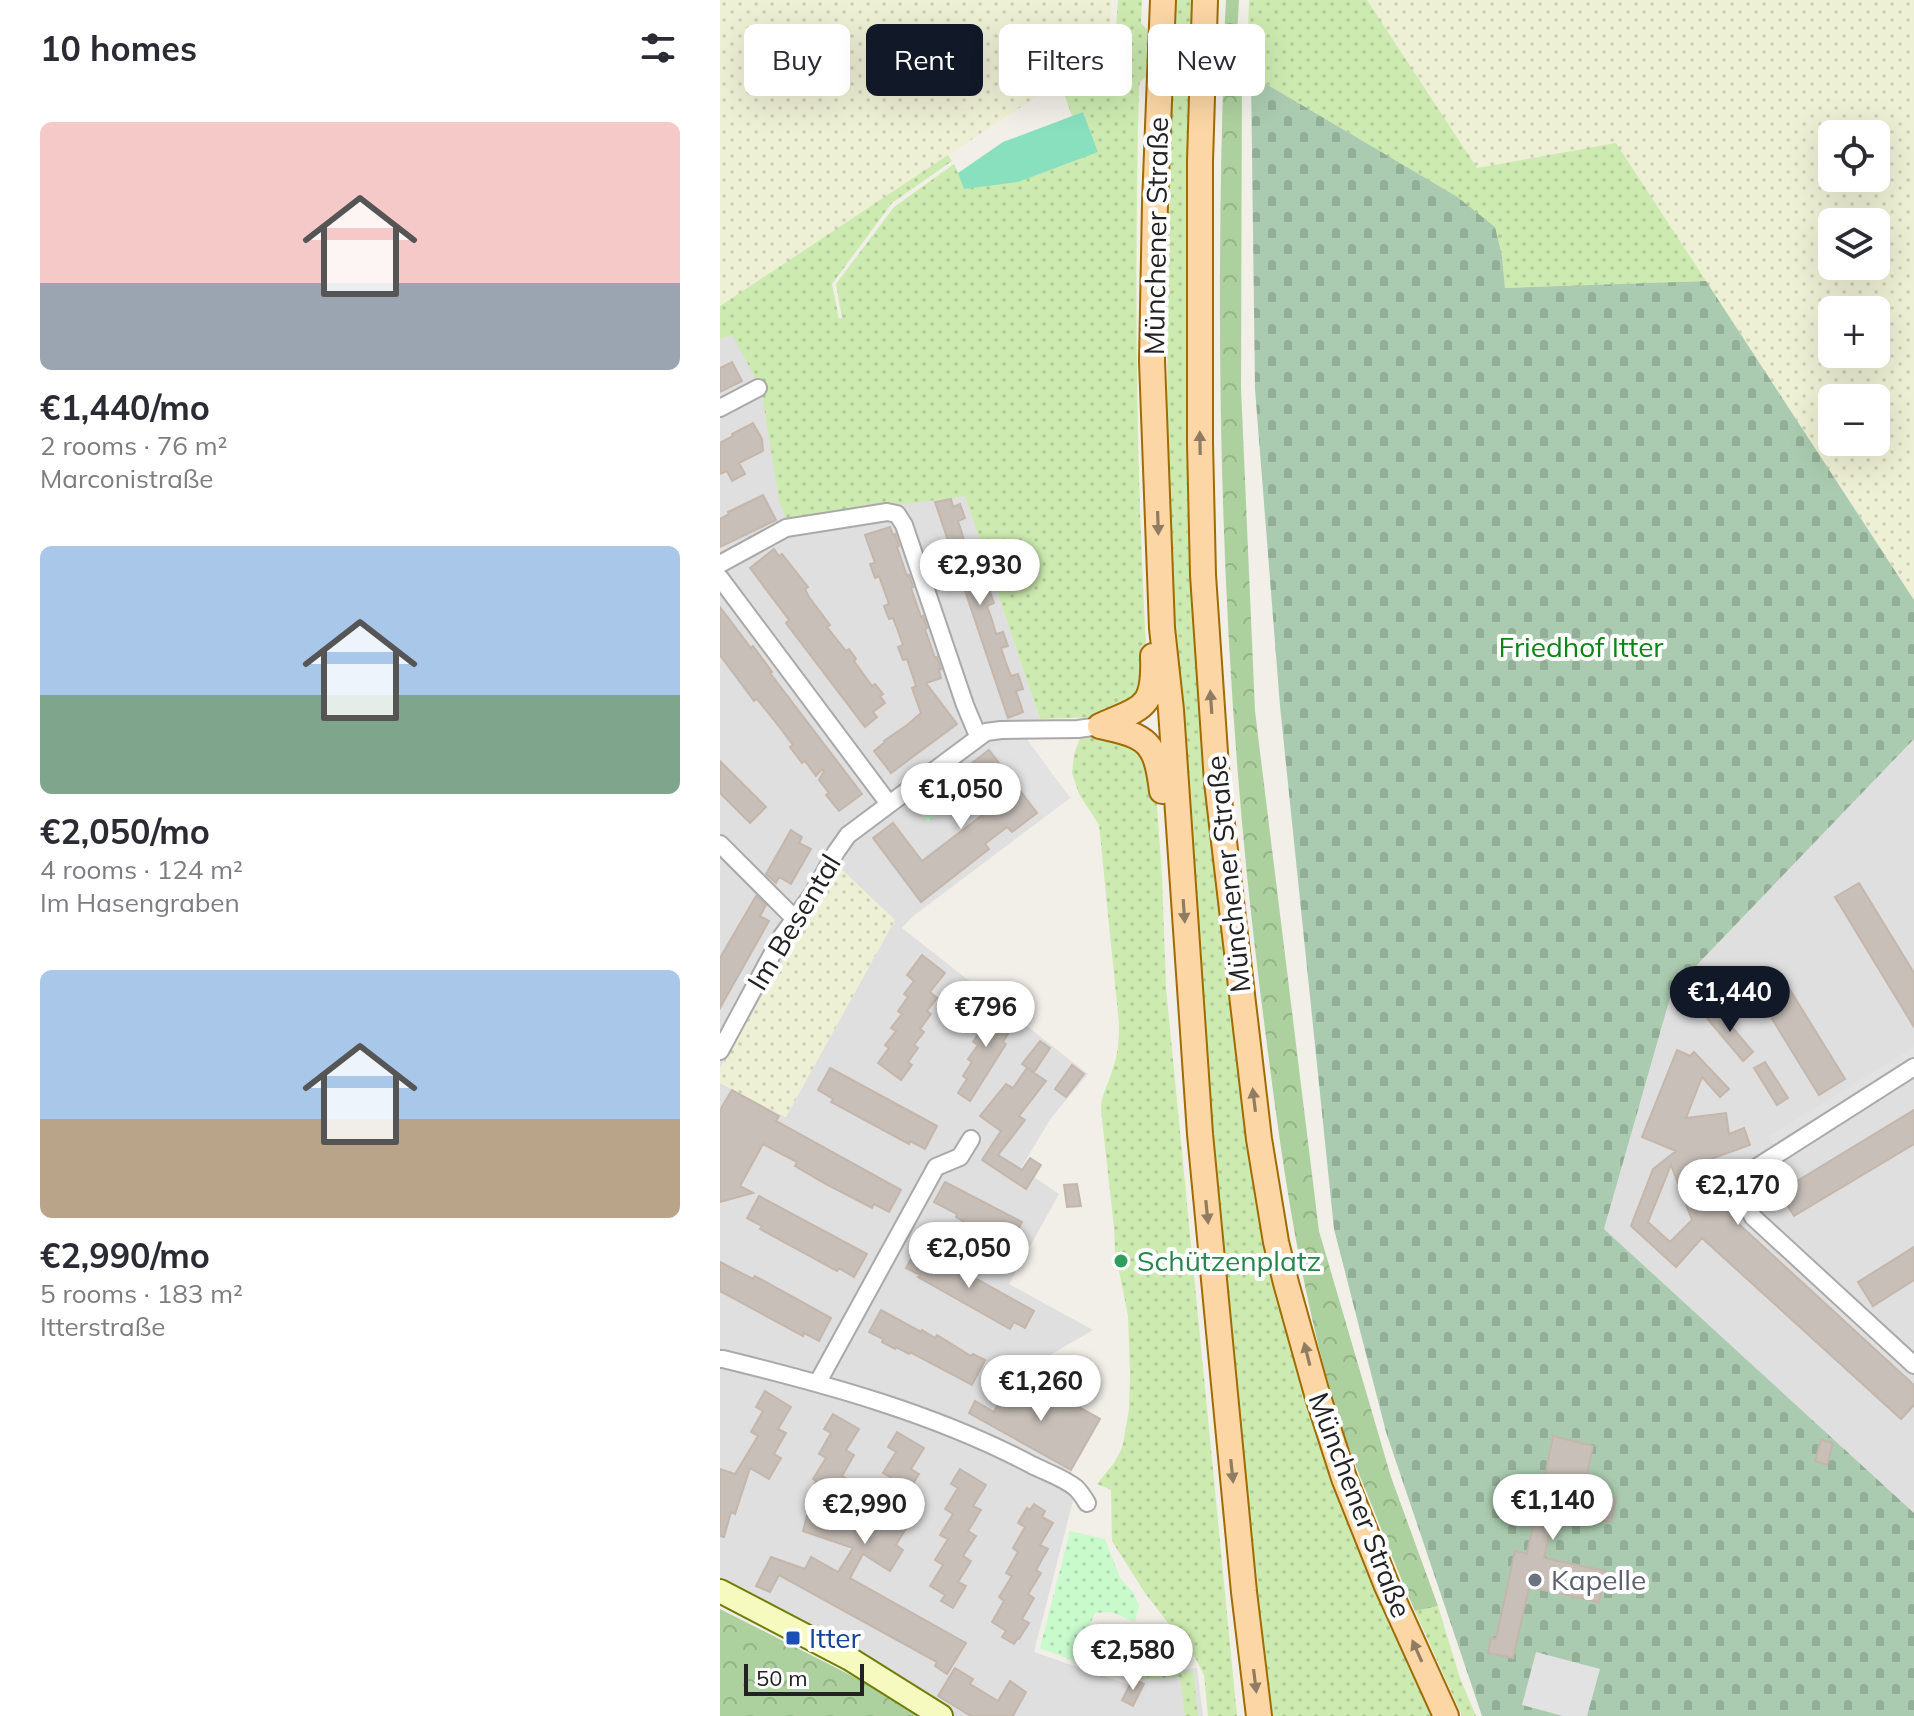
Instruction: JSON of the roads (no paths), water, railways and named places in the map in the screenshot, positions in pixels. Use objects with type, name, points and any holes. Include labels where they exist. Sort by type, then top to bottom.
[{"type":"main road","name":"Münchener Straße","points":[[1163,0],[1152,361],[1162,628],[1171,710],[1201,1150],[1259,1716]]},
{"type":"main road","name":"Münchener Straße","points":[[1205,0],[1200,161],[1203,575],[1217,782],[1259,1139],[1286,1283],[1344,1478],[1387,1586],[1446,1716]]},
{"type":"main road","points":[[1100,726],[1130,714],[1145,703],[1153,682],[1153,645],[1162,628]]},
{"type":"main road","points":[[1100,726],[1145,741],[1159,765],[1164,806],[1179,833]]},
{"type":"street","points":[[720,408],[758,388]]},
{"type":"street","points":[[720,564],[786,528],[887,512],[897,514],[904,525],[978,736]]},
{"type":"street","points":[[720,578],[889,804]]},
{"type":"street","name":"Im Besental","points":[[721,1045],[782,936],[812,895],[848,835],[978,736],[997,730],[1100,726]]},
{"type":"street","points":[[720,844],[795,919]]},
{"type":"street","points":[[1914,1067],[1743,1176],[1739,1190],[1753,1217],[1914,1365]]},
{"type":"street","points":[[818,1382],[936,1167],[960,1157],[971,1139]]},
{"type":"street","points":[[720,1359],[818,1382],[908,1411],[1008,1452],[1065,1481],[1077,1489],[1087,1503]]},
{"type":"street","points":[[720,1591],[850,1659],[941,1716]]},
{"type":"place","name":"Schützenplatz","points":[[1121,1261]]},
{"type":"place","name":"Kapelle","points":[[1535,1580]]},
{"type":"place","name":"Itter","points":[[793,1638]]},
{"type":"park label","name":"Friedhof Itter","points":[[1581,647]]}]
